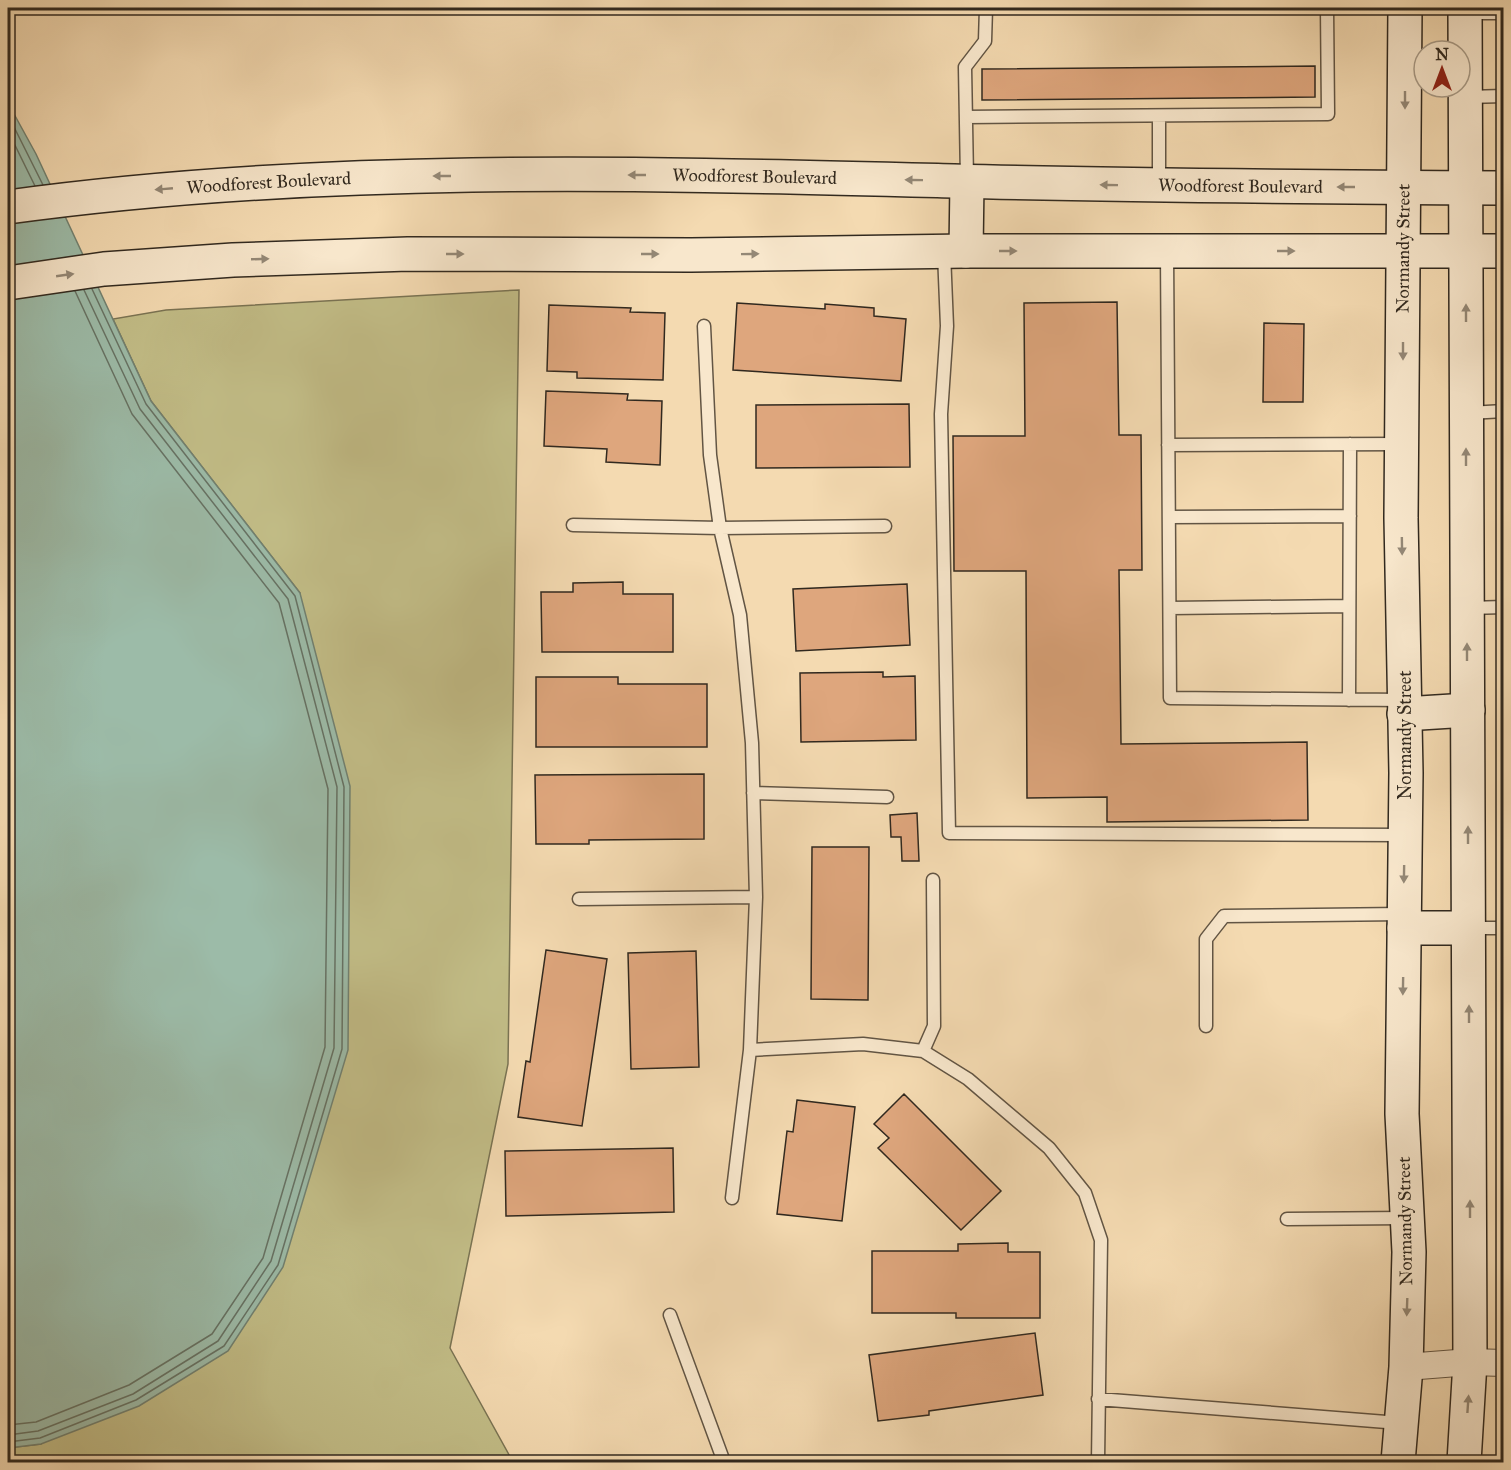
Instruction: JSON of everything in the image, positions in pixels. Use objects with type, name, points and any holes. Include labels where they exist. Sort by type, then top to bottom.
[{"type":"main road","name":"Normandy Street","points":[[1398,1462],[1406,1367],[1409,1252],[1402,1114],[1405,707],[1401,518],[1405,8]]},
{"type":"main road","points":[[1465,10],[1465,39]]},
{"type":"main road","points":[[1464,1462],[1470,1362],[1465,99]]},
{"type":"main road","name":"Woodforest Boulevard","points":[[8,207],[91,195],[241,182],[408,176],[696,174],[1159,187],[1503,188]]},
{"type":"main road","points":[[955,251],[967,182]]},
{"type":"main road","points":[[8,283],[104,269],[234,260],[408,254],[1503,251]]},
{"type":"main road","points":[[1405,707],[1468,710]]},
{"type":"main road","points":[[1404,921],[1469,928]]},
{"type":"street","points":[[1406,1367],[1470,1362],[1503,1363]]},
{"type":"lane","points":[[967,182],[964,67],[986,41],[986,8]]},
{"type":"lane","points":[[966,117],[1328,114],[1328,8]]},
{"type":"lane","points":[[1465,10],[1503,13]]},
{"type":"lane","points":[[1472,97],[1503,96]]},
{"type":"lane","points":[[1159,116],[1159,187]]},
{"type":"lane","points":[[955,251],[941,414],[949,833],[1405,835]]},
{"type":"lane","points":[[1167,251],[1170,698],[1349,700],[1405,707]]},
{"type":"lane","points":[[704,326],[710,455],[720,528],[740,615],[752,743],[756,897],[750,1050],[732,1198]]},
{"type":"lane","points":[[1466,413],[1503,411]]},
{"type":"lane","points":[[1349,700],[1350,444]]},
{"type":"lane","points":[[1168,445],[1403,444]]},
{"type":"lane","points":[[1169,517],[1350,516]]},
{"type":"lane","points":[[573,525],[720,528],[885,526]]},
{"type":"lane","points":[[1170,608],[1349,606]]},
{"type":"lane","points":[[1467,608],[1503,607]]},
{"type":"lane","points":[[753,794],[886,797]]},
{"type":"lane","points":[[923,1051],[934,1026],[933,880]]},
{"type":"lane","points":[[579,899],[756,897]]},
{"type":"lane","points":[[1206,1026],[1206,939],[1224,916],[1404,921]]},
{"type":"lane","points":[[1469,928],[1503,928]]},
{"type":"lane","points":[[750,1050],[863,1044],[923,1051],[968,1078],[1049,1148],[1085,1194],[1101,1240],[1098,1462]]},
{"type":"lane","points":[[1287,1219],[1407,1218]]},
{"type":"lane","points":[[670,1315],[724,1462]]},
{"type":"lane","points":[[1098,1399],[1402,1423]]},
{"type":"shaded area","points":[[519,290],[508,1064],[450,1348],[513,1462],[8,1462],[8,1448],[41,1444],[300,593],[151,401],[113,319],[166,310]]},
{"type":"water","points":[[8,103],[36,154],[151,401],[300,593],[350,786],[348,1050],[283,1267],[228,1351],[139,1406],[41,1444],[8,1448]]},
{"type":"building","points":[[932,8],[960,8],[960,11],[932,11]]},
{"type":"building","points":[[1315,66],[1315,97],[982,100],[982,69]]},
{"type":"building","points":[[1117,302],[1119,435],[1141,435],[1142,570],[1119,570],[1121,744],[1307,742],[1308,820],[1107,822],[1107,797],[1027,798],[1026,571],[954,571],[953,436],[1025,436],[1024,303]]},
{"type":"building","points":[[737,303],[825,309],[825,304],[874,308],[874,316],[906,319],[901,381],[733,370]]},
{"type":"building","points":[[549,305],[631,308],[630,312],[665,313],[663,380],[577,378],[577,372],[547,371]]},
{"type":"building","points":[[1264,323],[1304,324],[1303,402],[1263,402]]},
{"type":"building","points":[[546,391],[628,394],[627,400],[662,401],[660,465],[606,462],[607,449],[544,446]]},
{"type":"building","points":[[909,404],[910,467],[756,468],[756,405]]},
{"type":"building","points":[[623,582],[623,594],[673,594],[673,652],[542,652],[541,592],[573,592],[573,583]]},
{"type":"building","points":[[907,584],[910,645],[796,651],[793,589]]},
{"type":"building","points":[[883,672],[883,677],[915,676],[916,740],[801,742],[800,673]]},
{"type":"building","points":[[536,677],[618,677],[618,684],[707,684],[707,747],[536,747]]},
{"type":"building","points":[[704,774],[704,839],[589,840],[589,844],[536,844],[535,775]]},
{"type":"building","points":[[917,813],[919,861],[902,861],[901,837],[891,837],[890,815]]},
{"type":"building","points":[[812,847],[869,847],[868,1000],[811,999]]},
{"type":"building","points":[[546,950],[607,959],[582,1126],[518,1117],[526,1061],[530,1062]]},
{"type":"building","points":[[696,951],[699,1067],[631,1069],[628,953]]},
{"type":"building","points":[[904,1094],[1001,1191],[961,1230],[878,1148],[889,1138],[874,1124]]},
{"type":"building","points":[[797,1100],[855,1107],[842,1221],[777,1214],[787,1131],[793,1132]]},
{"type":"building","points":[[673,1148],[674,1212],[506,1216],[505,1151]]},
{"type":"building","points":[[1008,1243],[1008,1252],[1040,1252],[1040,1318],[956,1318],[956,1313],[872,1313],[872,1251],[958,1251],[958,1244]]},
{"type":"building","points":[[1035,1333],[1043,1395],[929,1411],[929,1415],[878,1421],[869,1355]]}]
